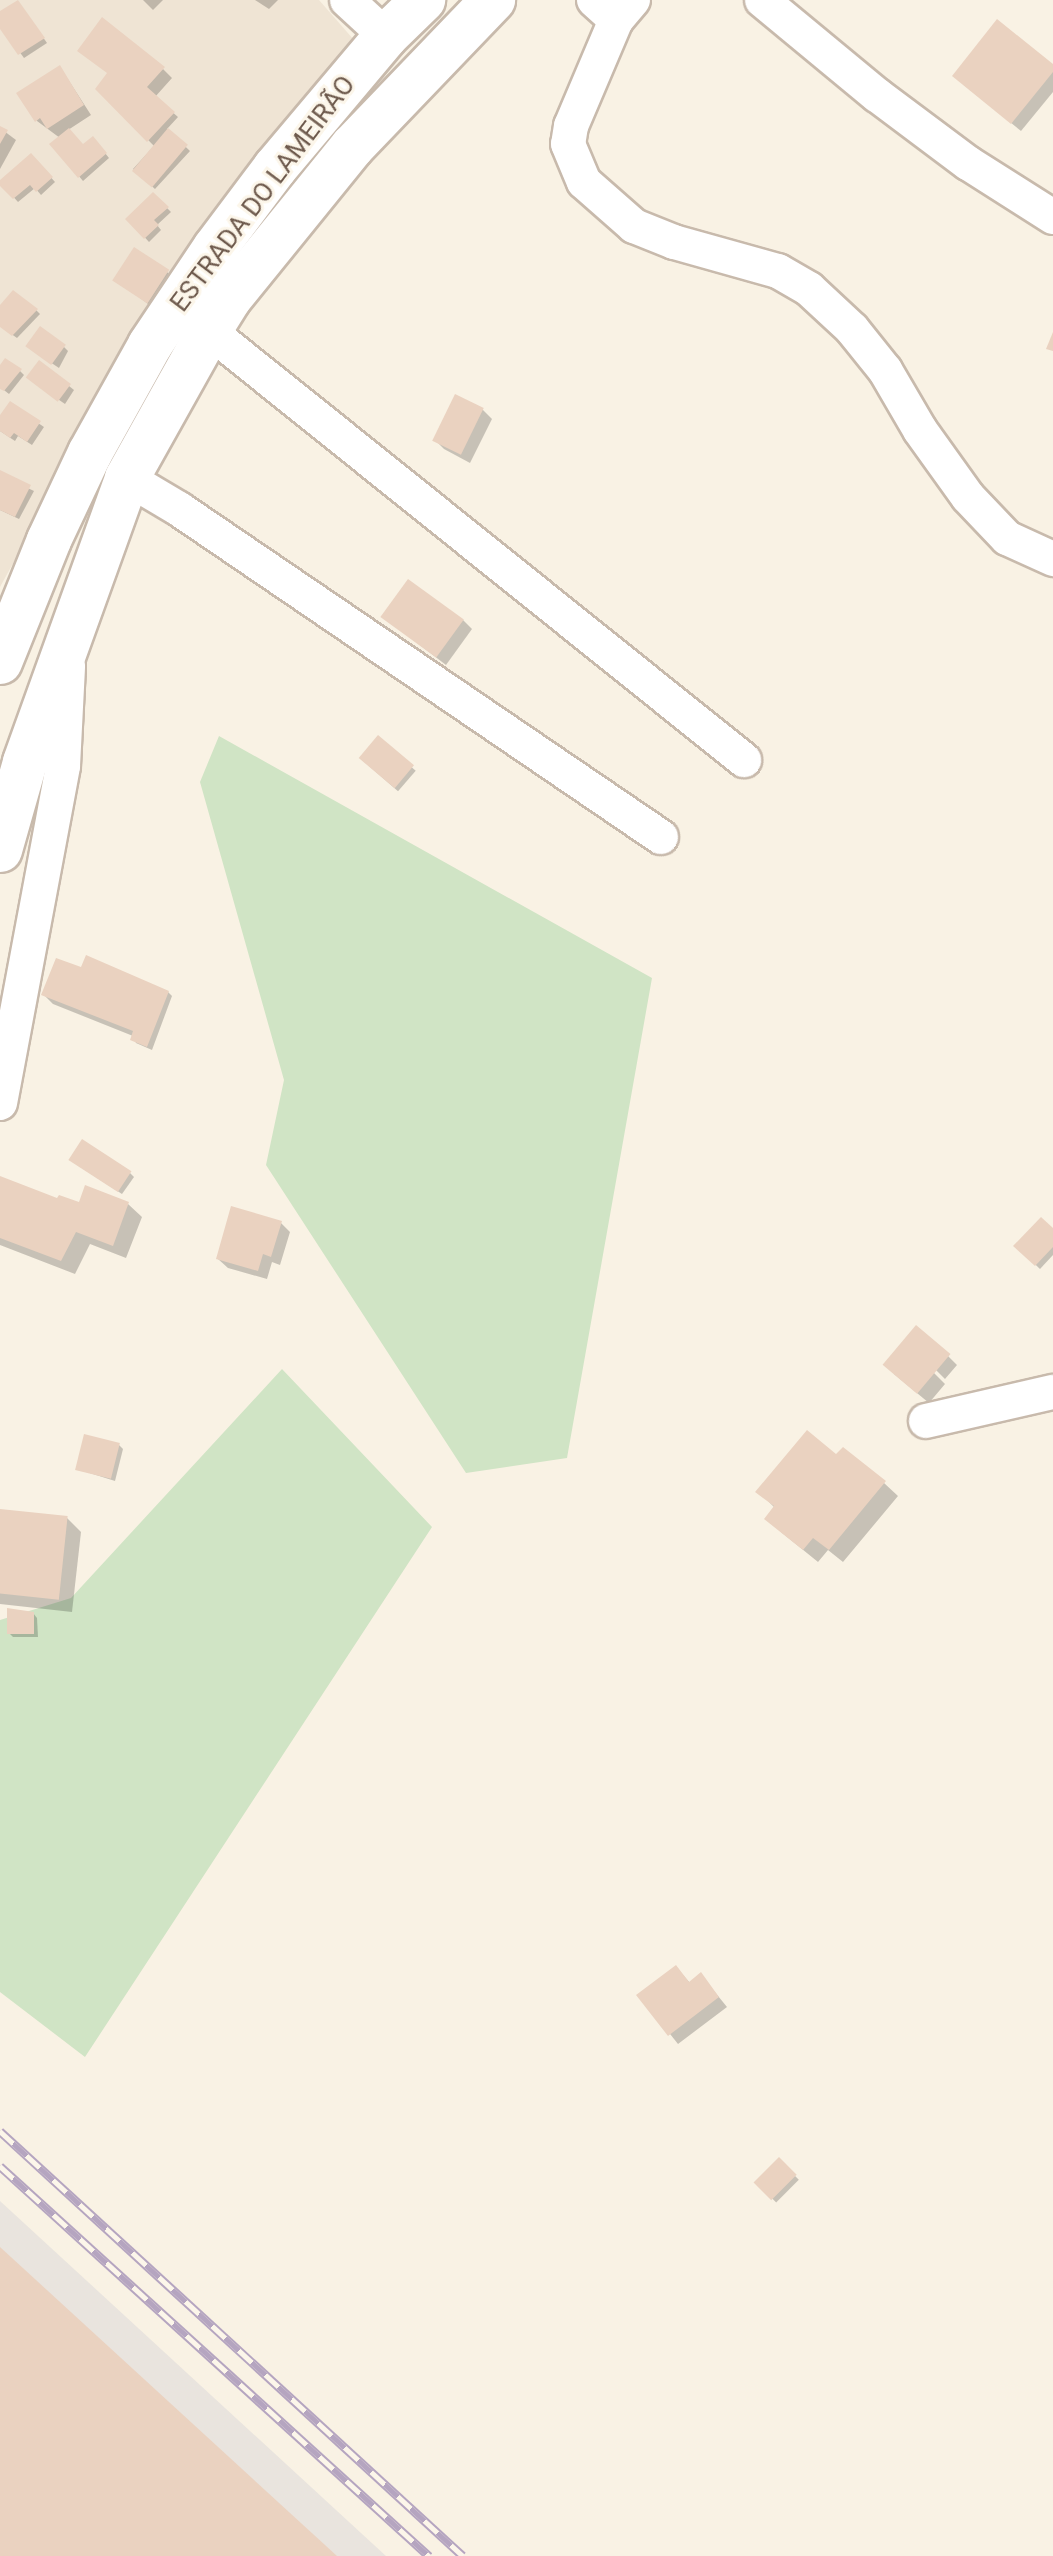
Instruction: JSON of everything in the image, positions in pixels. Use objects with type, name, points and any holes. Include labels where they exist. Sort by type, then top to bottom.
[{"type":"main road","name":"ESTRADA DO LAMEIRÃO","points":[[0,662],[49,540],[90,453],[150,345],[223,236],[386,36],[423,0]]},
{"type":"main road","name":"ESTRADA DO LAMEIRÃO","points":[[0,850],[25,762],[127,478],[209,331],[229,299],[352,147],[493,0]]},
{"type":"street","points":[[347,0],[386,36]]},
{"type":"street","points":[[762,0],[877,95],[968,163],[1053,217]]},
{"type":"street","points":[[614,7],[571,126],[568,144],[584,182],[634,226],[674,242],[778,271],[809,289],[852,329],[885,370],[920,430],[968,497],[1007,538],[1053,559]]},
{"type":"street","points":[[209,331],[744,760]]},
{"type":"street","points":[[127,478],[179,509],[661,837]]},
{"type":"street","name":"ESTRADA DO LAMEIRÃO","points":[[0,1103],[63,766],[69,638]]},
{"type":"street","points":[[926,1421],[1053,1392]]},
{"type":"shaded area","points":[[0,0],[319,0],[354,40],[111,386],[0,587]]},
{"type":"shaded area","points":[[0,2201],[386,2556],[0,2556]]},
{"type":"green space","points":[[219,736],[652,978],[567,1458],[466,1473],[266,1165],[284,1080],[200,782]]},
{"type":"green space","points":[[282,1369],[432,1527],[85,2057],[0,1992],[0,1620],[71,1598]]},
{"type":"building","points":[[18,0],[45,38],[18,55],[0,29],[0,11]]},
{"type":"building","points":[[102,17],[165,67],[147,87],[175,112],[147,142],[95,89],[107,73],[77,51]]},
{"type":"building","points":[[997,19],[1053,64],[1053,72],[1011,124],[952,76]]},
{"type":"building","points":[[60,65],[84,105],[47,129],[40,118],[35,122],[16,93]]},
{"type":"building","points":[[0,126],[8,130],[0,144]]},
{"type":"building","points":[[69,128],[83,144],[93,136],[107,153],[78,178],[49,144]]},
{"type":"building","points":[[168,128],[188,145],[152,188],[132,171]]},
{"type":"building","points":[[31,153],[53,177],[36,192],[30,185],[13,199],[0,186],[0,180]]},
{"type":"building","points":[[153,192],[169,207],[154,220],[159,225],[144,239],[125,219]]},
{"type":"building","points":[[134,247],[169,270],[147,303],[112,281]]},
{"type":"building","points":[[13,290],[38,309],[12,336],[0,327],[0,305]]},
{"type":"building","points":[[40,326],[66,345],[51,365],[25,346]]},
{"type":"building","points":[[1053,332],[1053,351],[1046,349]]},
{"type":"building","points":[[5,358],[22,369],[4,391],[0,389],[0,365]]},
{"type":"building","points":[[39,360],[71,384],[58,402],[26,378]]},
{"type":"building","points":[[455,394],[484,408],[461,455],[432,441]]},
{"type":"building","points":[[10,401],[41,421],[27,442],[14,433],[10,438],[0,431],[0,415]]},
{"type":"building","points":[[0,470],[31,485],[15,517],[0,510]]},
{"type":"building","points":[[408,579],[464,620],[436,658],[380,617]]},
{"type":"building","points":[[378,735],[414,765],[395,788],[359,758]]},
{"type":"building","points":[[86,955],[169,991],[147,1047],[130,1040],[133,1031],[41,995],[56,958],[81,967]]},
{"type":"building","points":[[82,1139],[131,1171],[118,1192],[68,1160]]},
{"type":"building","points":[[0,1176],[57,1198],[59,1195],[79,1202],[85,1185],[129,1202],[113,1246],[76,1232],[61,1261],[0,1238]]},
{"type":"building","points":[[231,1206],[282,1221],[271,1257],[263,1254],[258,1271],[216,1259]]},
{"type":"building","points":[[1041,1217],[1053,1228],[1053,1247],[1035,1266],[1013,1246]]},
{"type":"building","points":[[916,1325],[950,1354],[917,1394],[883,1365]]},
{"type":"building","points":[[807,1430],[836,1454],[843,1447],[886,1481],[829,1550],[813,1538],[803,1550],[764,1519],[774,1506],[755,1492]]},
{"type":"building","points":[[84,1434],[120,1443],[111,1479],[75,1470]]},
{"type":"building","points":[[0,1509],[68,1516],[59,1600],[0,1593]]},
{"type":"building","points":[[7,1608],[34,1612],[34,1634],[7,1634]]},
{"type":"building","points":[[676,1965],[689,1982],[701,1972],[719,1997],[668,2036],[636,1995]]},
{"type":"building","points":[[779,2157],[797,2175],[771,2200],[754,2182]]},
{"type":"building","points":[[0,2247],[337,2556],[0,2556]]},
{"type":"railway","points":[[0,2131],[463,2556]]},
{"type":"railway","points":[[0,2166],[429,2556]]}]
